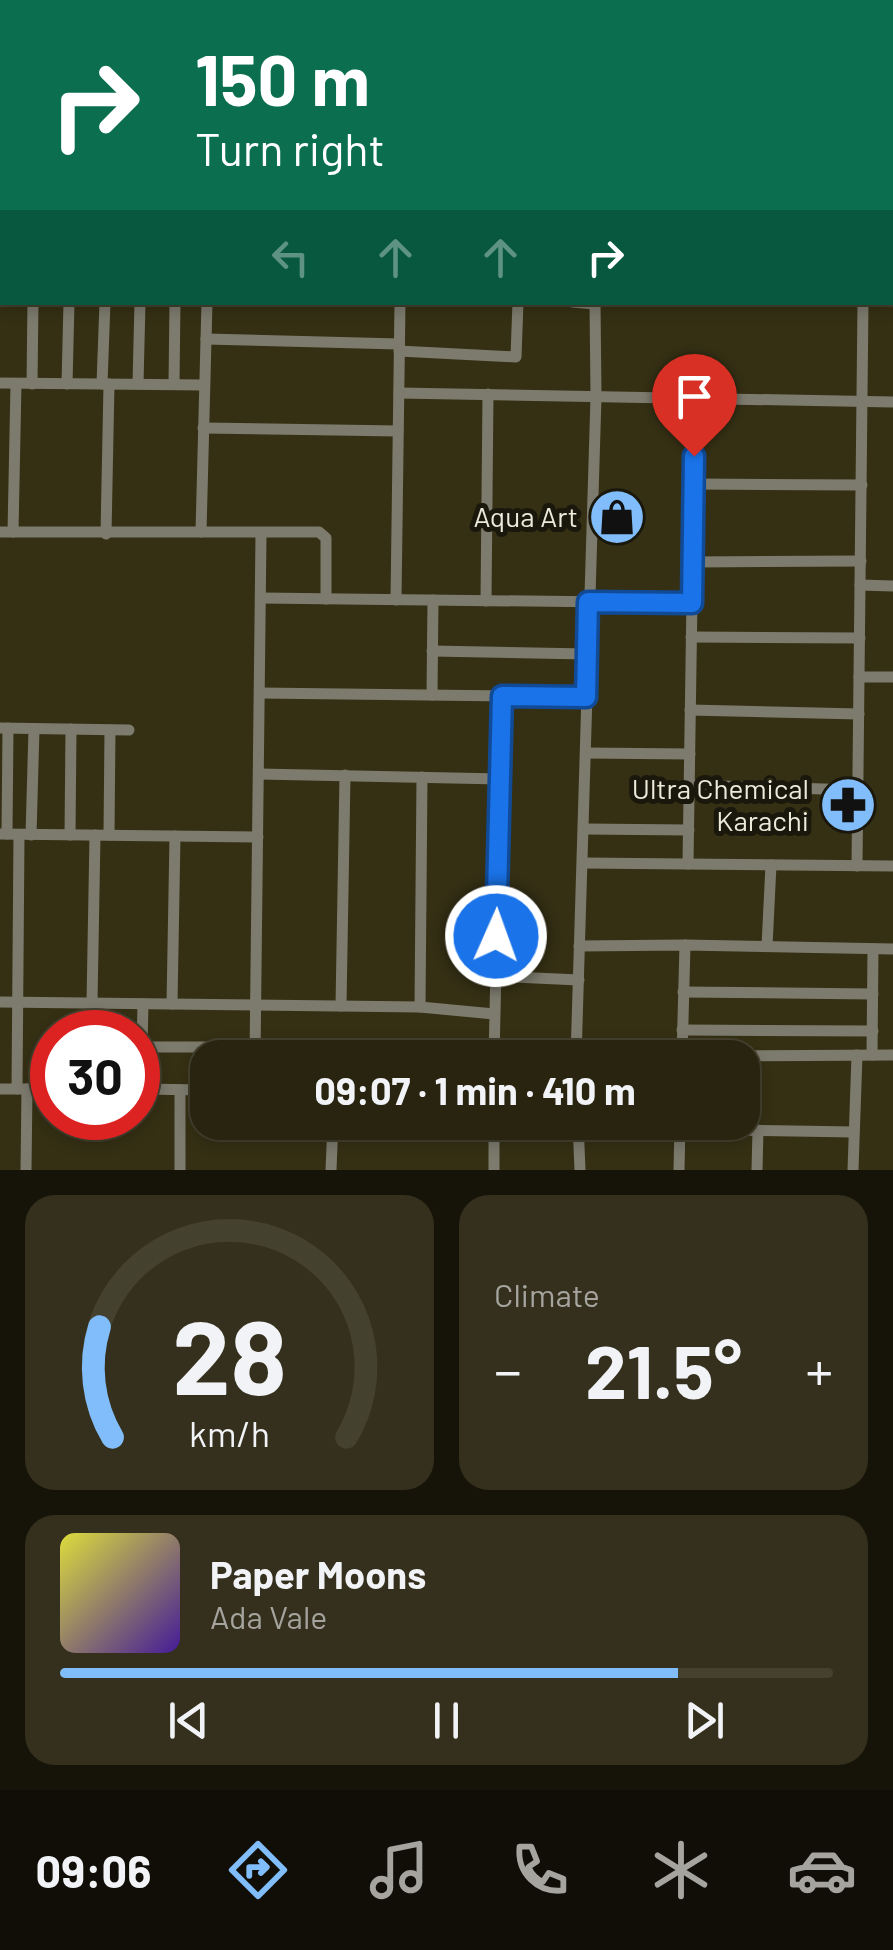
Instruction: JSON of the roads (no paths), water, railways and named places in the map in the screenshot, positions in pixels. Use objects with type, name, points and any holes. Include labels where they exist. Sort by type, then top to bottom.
[{"type":"street","points":[[32,384],[34,305]]},
{"type":"street","points":[[68,384],[69,305]]},
{"type":"street","points":[[105,305],[106,534]]},
{"type":"street","points":[[138,384],[140,305]]},
{"type":"street","points":[[174,384],[175,305]]},
{"type":"street","points":[[201,532],[206,305]]},
{"type":"street","points":[[396,600],[400,305]]},
{"type":"street","points":[[206,339],[516,356],[518,305]]},
{"type":"street","points":[[576,1040],[596,398],[595,305]]},
{"type":"street","points":[[857,866],[863,305]]},
{"type":"street","points":[[0,384],[204,385]]},
{"type":"street","points":[[16,384],[7,532],[323,534],[326,599]]},
{"type":"street","points":[[398,393],[893,402]]},
{"type":"street","points":[[486,601],[488,394]]},
{"type":"street","points":[[688,864],[694,400]]},
{"type":"street","points":[[203,428],[398,431]]},
{"type":"street","points":[[693,484],[862,485]]},
{"type":"street","points":[[255,1040],[261,534]]},
{"type":"street","points":[[692,562],[861,561]]},
{"type":"street","points":[[860,585],[893,586]]},
{"type":"street","points":[[261,598],[692,603]]},
{"type":"street","points":[[432,695],[433,600]]},
{"type":"street","points":[[691,637],[860,638]]},
{"type":"street","points":[[432,651],[587,654]]},
{"type":"street","points":[[859,677],[893,677]]},
{"type":"street","points":[[260,694],[586,697]]},
{"type":"street","points":[[494,1040],[502,696]]},
{"type":"street","points":[[690,710],[858,714]]},
{"type":"street","points":[[26,1170],[14,834],[4,728],[129,730]]},
{"type":"street","points":[[14,834],[34,728]]},
{"type":"street","points":[[70,835],[71,729]]},
{"type":"street","points":[[92,1003],[110,730]]},
{"type":"street","points":[[586,754],[690,754]]},
{"type":"street","points":[[259,774],[501,779]]},
{"type":"street","points":[[341,1006],[344,775]]},
{"type":"street","points":[[420,1007],[422,778]]},
{"type":"street","points":[[689,785],[858,790]]},
{"type":"street","points":[[584,829],[688,830]]},
{"type":"street","points":[[14,834],[258,837]]},
{"type":"street","points":[[172,1004],[175,836]]},
{"type":"street","points":[[584,863],[893,866]]},
{"type":"street","points":[[767,946],[771,865]]},
{"type":"street","points":[[579,946],[684,944],[893,949]]},
{"type":"street","points":[[682,1040],[684,944]]},
{"type":"street","points":[[872,1055],[873,948]]},
{"type":"street","points":[[494,976],[578,980]]},
{"type":"street","points":[[683,992],[873,994]]},
{"type":"street","points":[[0,1002],[420,1007],[494,1014]]},
{"type":"street","points":[[143,1004],[143,1010]]},
{"type":"street","points":[[682,1030],[872,1030]]},
{"type":"street","points":[[160,1047],[190,1049]]},
{"type":"street","points":[[760,1056],[893,1056]]},
{"type":"street","points":[[853,1170],[857,1056]]},
{"type":"street","points":[[0,1088],[30,1089]]},
{"type":"street","points":[[160,1090],[190,1090]]},
{"type":"street","points":[[180,1090],[180,1170]]},
{"type":"street","points":[[760,1130],[854,1132]]},
{"type":"street","points":[[332,1170],[333,1140]]},
{"type":"street","points":[[494,1140],[494,1170]]},
{"type":"street","points":[[579,1140],[580,1170]]},
{"type":"street","points":[[679,1170],[680,1140]]},
{"type":"street","points":[[757,1170],[758,1140]]},
{"type":"place","name":"Aqua Art","points":[[617,517]]},
{"type":"place","name":"Ultra Chemical Karachi","points":[[848,805]]}]
